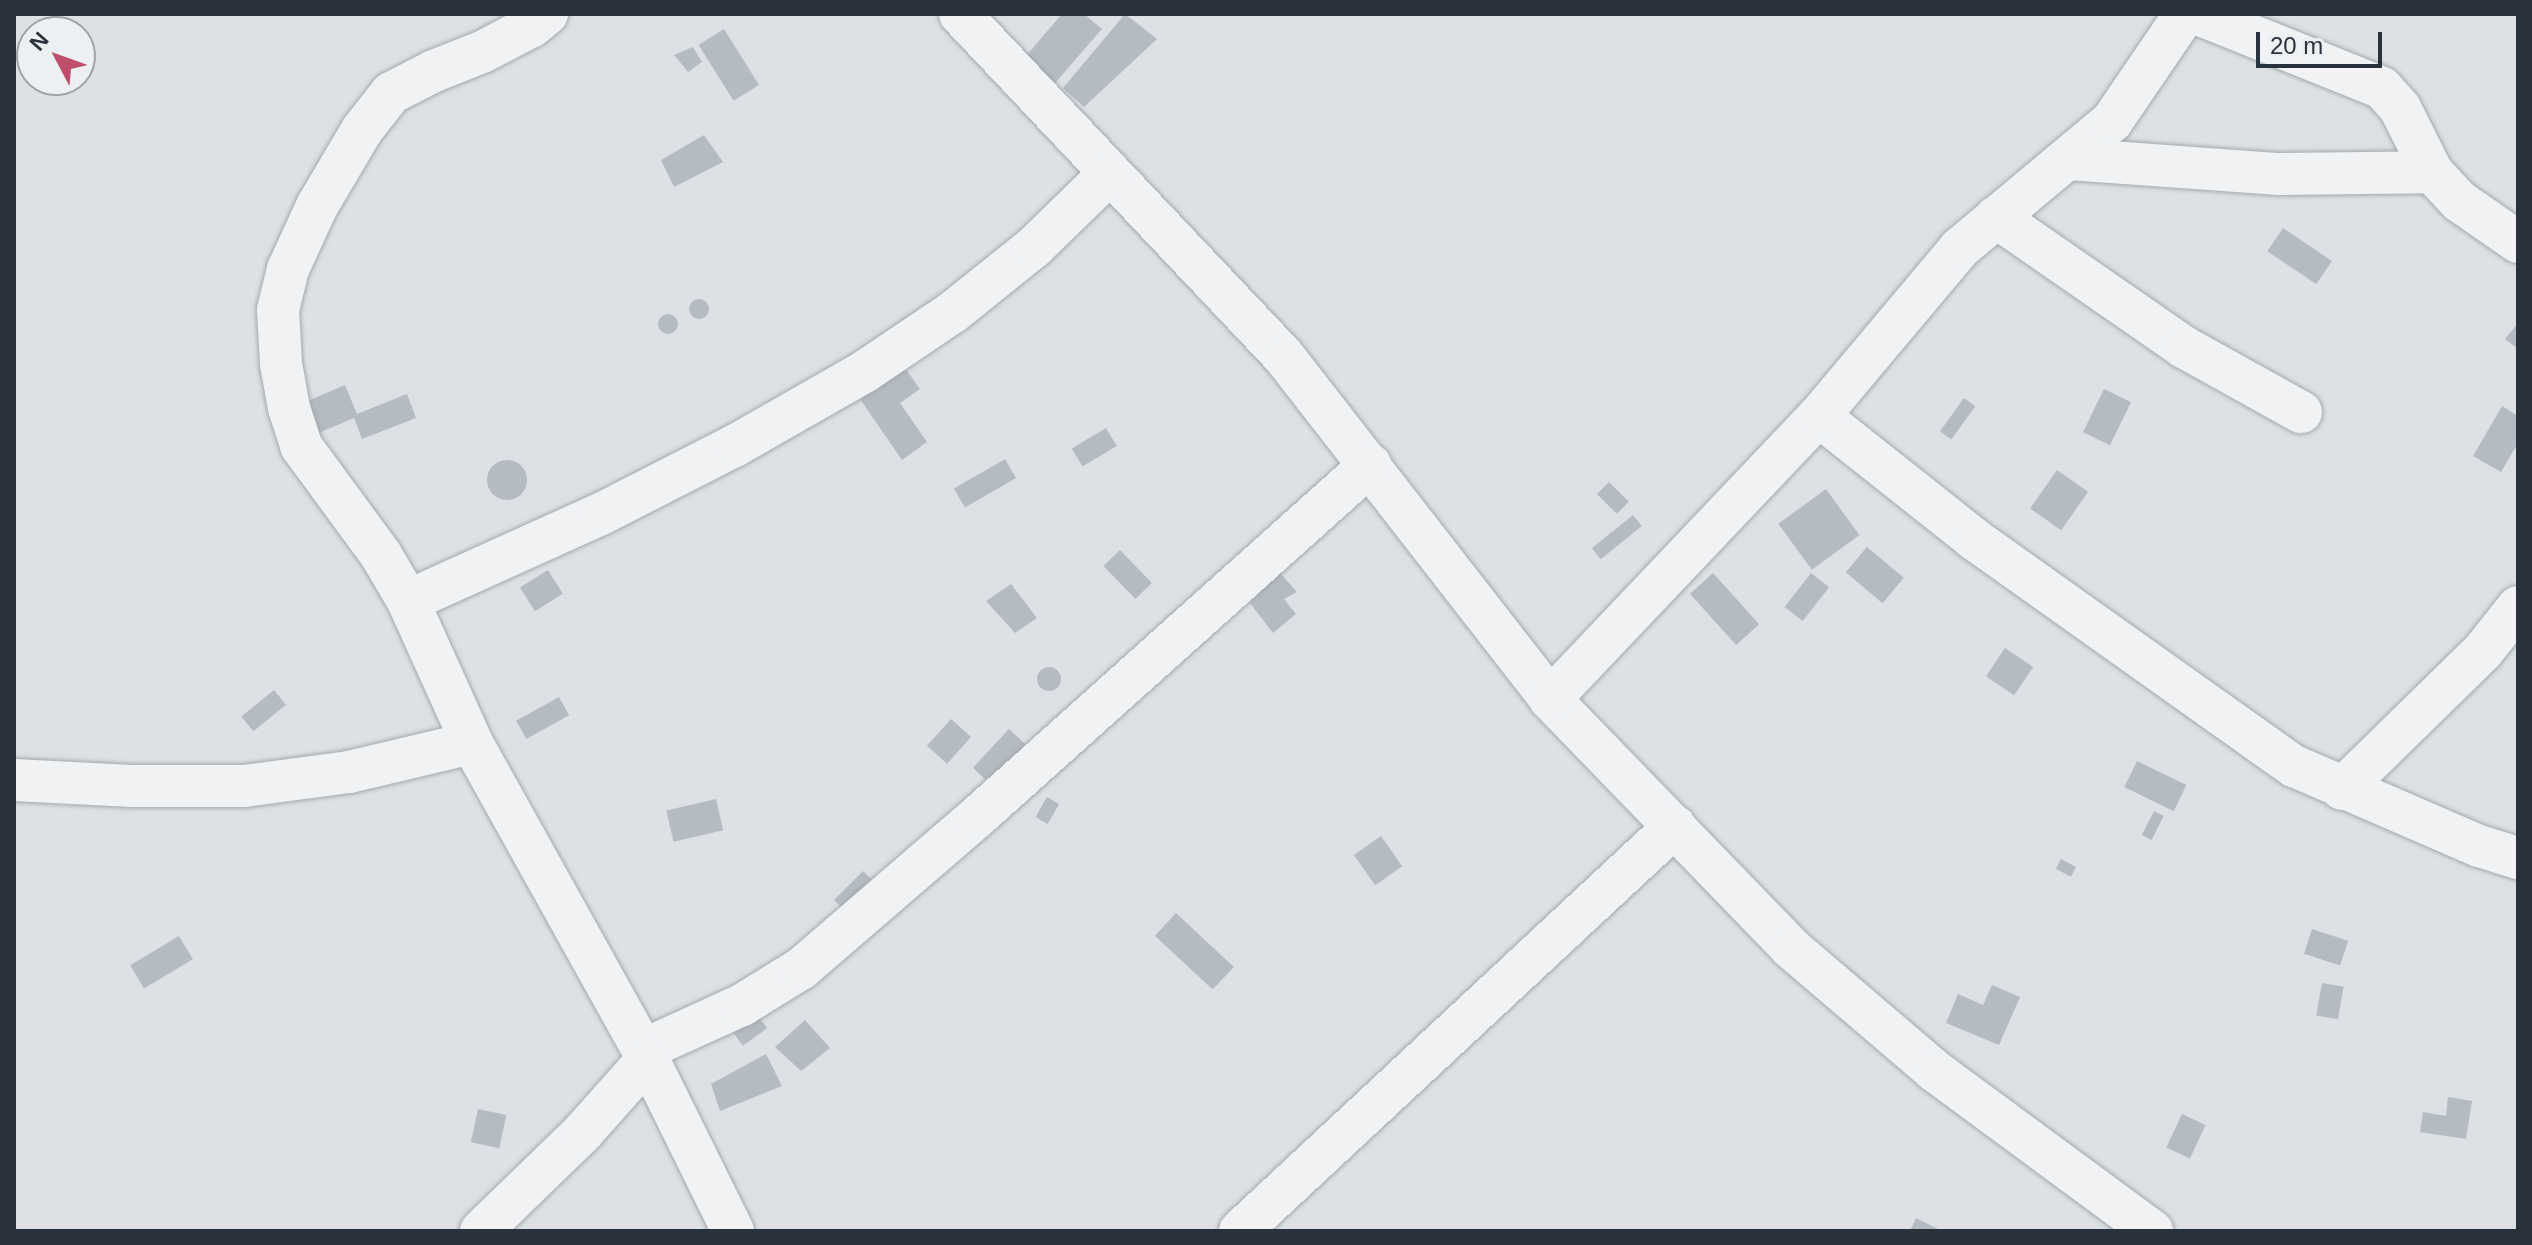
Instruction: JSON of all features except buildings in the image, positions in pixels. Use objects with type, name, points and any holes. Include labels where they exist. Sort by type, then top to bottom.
[{"type":"street","points":[[547,14],[532,26],[482,52],[391,93],[362,130],[305,229],[288,269],[278,310],[289,408],[301,446],[381,555],[408,601],[472,743],[646,1054],[733,1231]]},
{"type":"street","points":[[960,14],[1285,358],[1550,699],[1791,948],[1935,1071],[2152,1231]]},
{"type":"street","points":[[1550,699],[1819,416],[1935,275],[1996,217],[2112,121],[2185,14]]},
{"type":"street","points":[[2198,14],[2382,88],[2400,108],[2432,172],[2459,201],[2518,242]]},
{"type":"street","points":[[2069,159],[2279,174],[2432,172]]},
{"type":"street","points":[[408,601],[601,514],[736,445],[864,372],[953,312],[1022,257],[1109,174]]},
{"type":"street","points":[[1996,217],[2184,347],[2301,412]]},
{"type":"street","points":[[1819,416],[1962,530],[2294,766],[2342,789],[2518,858]]},
{"type":"street","points":[[481,1231],[582,1133],[646,1054],[742,1005],[802,968],[977,817],[1370,465]]},
{"type":"street","points":[[2342,789],[2483,651],[2518,607]]},
{"type":"street","points":[[14,780],[132,786],[244,786],[349,772],[472,743]]},
{"type":"street","points":[[1240,1231],[1675,826]]}]
